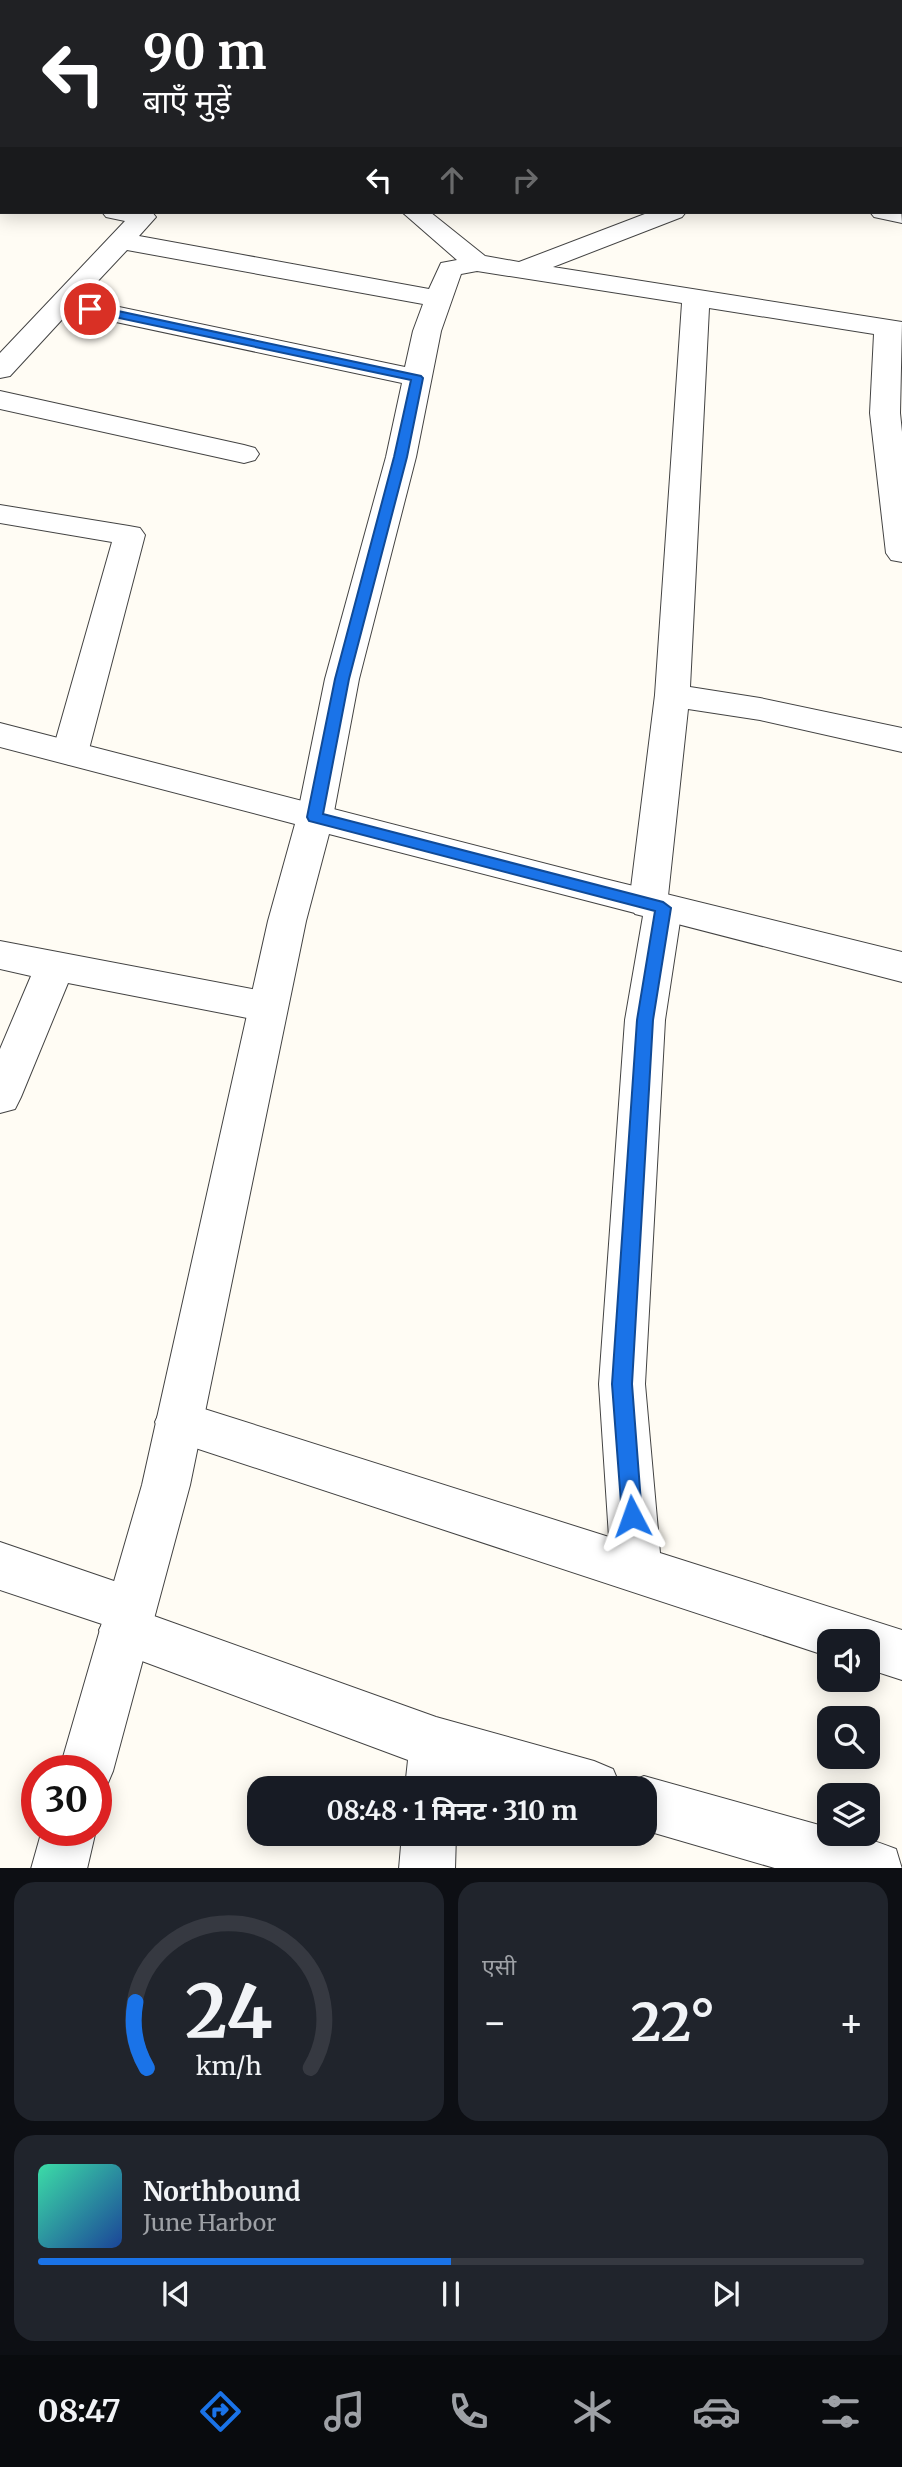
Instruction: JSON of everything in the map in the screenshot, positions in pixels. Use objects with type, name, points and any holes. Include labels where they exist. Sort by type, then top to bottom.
[{"type":"street","points":[[0,370],[145,214]]},
{"type":"street","points":[[417,214],[477,263]]},
{"type":"street","points":[[521,270],[668,214]]},
{"type":"street","points":[[122,241],[439,299]]},
{"type":"street","points":[[90,1755],[166,1485],[268,1007],[314,817],[342,679],[401,457],[427,331],[450,269],[477,263],[895,329],[885,413],[902,553]]},
{"type":"street","points":[[636,1569],[622,1384],[645,1020],[673,695],[696,298]]},
{"type":"street","points":[[63,303],[417,378]]},
{"type":"street","points":[[0,400],[244,454]]},
{"type":"street","points":[[0,513],[129,535],[70,753]]},
{"type":"street","points":[[673,695],[760,709],[902,740]]},
{"type":"street","points":[[0,735],[655,906],[902,967]]},
{"type":"street","points":[[0,955],[268,1007]]},
{"type":"street","points":[[0,1097],[55,965]]},
{"type":"street","points":[[179,1422],[820,1629]]},
{"type":"street","points":[[0,1566],[128,1620],[434,1766],[507,1776]]},
{"type":"street","points":[[880,1648],[902,1655]]},
{"type":"street","points":[[657,1808],[764,1852],[876,1868]]},
{"type":"street","points":[[59,1868],[65,1846]]},
{"type":"street","points":[[426,1868],[428,1846]]},
{"type":"route","points":[[90,309],[417,378],[401,457],[342,679],[314,817],[663,908],[645,1020],[622,1384],[632,1516]]}]
